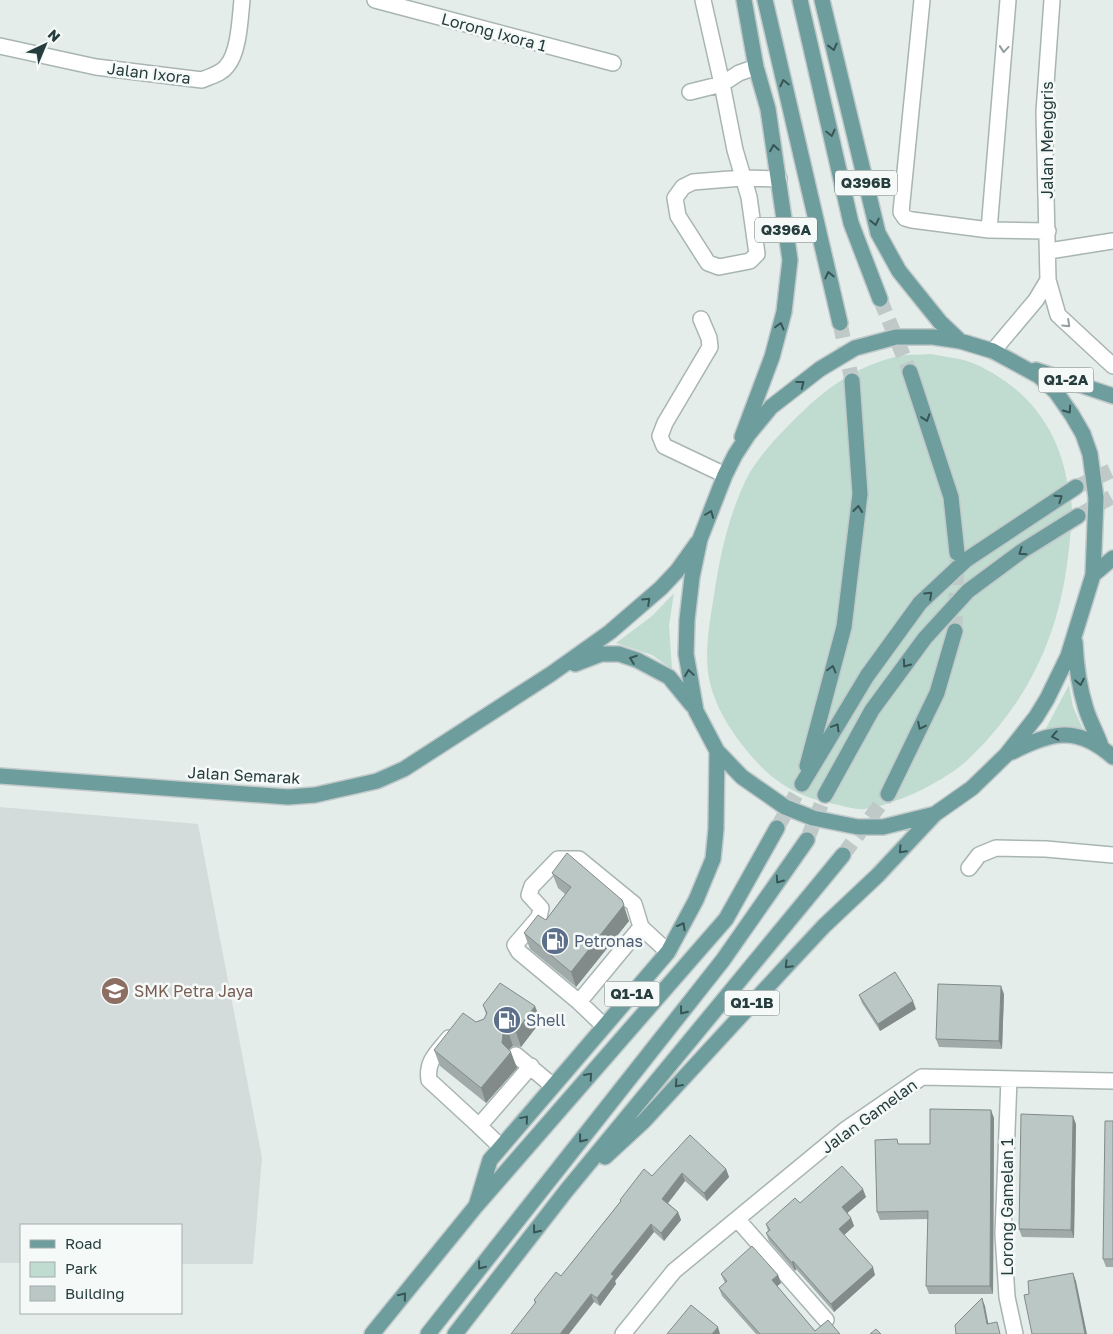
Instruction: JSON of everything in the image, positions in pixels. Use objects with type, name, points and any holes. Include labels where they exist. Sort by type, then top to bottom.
[{"type":"main road","name":"Q396A","points":[[735,455],[772,357],[784,312],[790,260],[768,109],[756,67],[744,0]]},
{"type":"main road","points":[[764,0],[840,323]]},
{"type":"main road","points":[[800,0],[851,223],[880,299]]},
{"type":"main road","name":"Q396B","points":[[822,0],[878,233],[899,271],[940,322],[960,342]]},
{"type":"main road","points":[[550,674],[601,654],[619,654],[653,667],[669,677],[681,689],[696,711],[717,751],[742,777],[785,807],[820,820],[858,828],[883,828],[935,814],[972,788],[1006,755],[1036,717],[1047,700],[1068,656],[1093,575],[1096,498],[1090,454],[1083,434],[1056,392],[1039,376],[993,351],[933,337],[896,337],[855,348],[820,369],[771,407],[748,435],[735,455],[700,538],[692,577],[686,640],[688,671],[696,711]]},
{"type":"main road","name":"Q1-2A","points":[[1020,364],[1113,396]]},
{"type":"main road","points":[[910,372],[951,497],[957,553]]},
{"type":"main road","points":[[852,381],[860,494],[845,618],[802,784],[867,676],[920,603],[966,560],[1076,487]]},
{"type":"main road","points":[[825,795],[872,710],[924,638],[968,590],[1022,551],[1078,516]]},
{"type":"main road","name":"Jalan Semarak","points":[[0,776],[288,797],[315,795],[377,781],[404,768],[596,643],[635,612],[677,572],[700,538]]},
{"type":"main road","points":[[1093,575],[1113,558]]},
{"type":"main road","points":[[888,794],[937,694],[955,631]]},
{"type":"main road","points":[[1075,634],[1076,661],[1082,696],[1101,746]]},
{"type":"main road","points":[[1006,755],[1030,743],[1063,734],[1081,737],[1101,746],[1113,757]]},
{"type":"main road","name":"Q1-1A","points":[[372,1334],[476,1206],[490,1160],[668,952],[696,900],[713,859],[716,830],[717,751]]},
{"type":"main road","name":"Q1-1B","points":[[455,1334],[566,1191],[644,1121],[824,926],[878,876],[935,814]]},
{"type":"main road","points":[[476,1206],[726,919],[777,828]]},
{"type":"main road","points":[[428,1334],[723,960],[807,840]]},
{"type":"main road","points":[[566,1191],[843,855]]},
{"type":"street","name":"Jalan Ixora","points":[[0,46],[96,67],[202,80],[218,74],[228,66],[235,51],[242,0]]},
{"type":"street","name":"Lorong Ixora 1","points":[[376,0],[613,64]]},
{"type":"street","points":[[703,0],[735,150],[742,178],[748,197],[757,254],[750,260],[719,267],[708,263],[678,216],[675,198],[683,187],[693,182],[742,178],[779,179]]},
{"type":"street","points":[[922,0],[901,212],[905,218],[912,220],[990,230],[1048,231]]},
{"type":"street","points":[[990,230],[1008,0]]},
{"type":"street","name":"Jalan Menggris","points":[[1052,0],[1044,112],[1049,251],[1048,280],[1058,315],[1113,366]]},
{"type":"street","points":[[690,92],[722,84],[740,73],[756,67]]},
{"type":"street","points":[[1049,251],[1113,241]]},
{"type":"street","name":"Jalan Menggris","points":[[993,351],[1036,300],[1048,280]]},
{"type":"street","points":[[701,319],[709,338],[710,347],[665,423],[660,436],[664,446],[725,475]]},
{"type":"street","points":[[969,868],[979,855],[996,848],[1046,849],[1113,855]]},
{"type":"street","points":[[604,1026],[579,1002],[519,952],[515,945],[539,917],[541,908],[529,895],[532,886],[558,859],[579,859],[634,904],[641,927],[668,952]]},
{"type":"street","points":[[579,1002],[641,927]]},
{"type":"street","points":[[459,1026],[432,1058],[428,1070],[429,1080],[501,1146]]},
{"type":"street","points":[[516,1055],[552,1086]]},
{"type":"street","points":[[479,1126],[531,1066]]},
{"type":"street","name":"Jalan Gamelan","points":[[623,1334],[674,1271],[845,1130],[922,1077],[1113,1081]]},
{"type":"street","name":"Lorong Gamelan 1","points":[[1009,1079],[1003,1234],[1007,1297],[1015,1334]]},
{"type":"street","points":[[737,1219],[826,1320]]},
{"type":"shaded area","name":"SMK Petra Jaya","points":[[0,807],[198,824],[262,1158],[253,1264],[182,1264],[182,1224],[20,1224],[20,1263],[0,1263]]},
{"type":"green space","points":[[931,354],[970,362],[994,374],[1011,385],[1025,398],[1049,429],[1064,465],[1072,505],[1067,566],[1061,599],[1046,647],[1018,701],[1001,724],[963,764],[930,786],[877,807],[855,809],[808,797],[783,784],[750,755],[729,726],[715,700],[708,672],[708,634],[716,579],[731,516],[743,486],[758,460],[782,432],[824,392],[851,374],[899,356]]},
{"type":"green space","points":[[674,593],[669,625],[672,669],[652,655],[616,643],[652,616]]},
{"type":"green space","points":[[1069,685],[1073,707],[1083,729],[1045,730]]},
{"type":"building","points":[[567,853],[622,900],[624,905],[571,972],[524,933],[538,915],[546,920],[571,887],[552,873]]},
{"type":"building","points":[[895,972],[913,1001],[878,1024],[859,995]]},
{"type":"building","points":[[500,983],[535,1006],[516,1032],[508,1031],[503,1034],[502,1043],[511,1052],[481,1088],[434,1050],[463,1013],[476,1022],[484,1019],[487,1013],[483,1005]]},
{"type":"building","points":[[938,984],[1001,986],[999,1041],[936,1039]]},
{"type":"building","points":[[930,1109],[991,1110],[990,1286],[926,1286],[928,1211],[877,1212],[875,1140],[897,1139],[898,1144],[930,1144]]},
{"type":"building","points":[[1021,1114],[1073,1116],[1071,1230],[1019,1229]]},
{"type":"building","points":[[1105,1121],[1113,1121],[1113,1259],[1103,1259]]},
{"type":"building","points":[[690,1135],[726,1169],[704,1193],[682,1173],[662,1199],[678,1212],[661,1233],[651,1224],[611,1274],[614,1276],[597,1298],[591,1294],[560,1334],[511,1334],[556,1272],[561,1276],[644,1169],[652,1176]]},
{"type":"building","points":[[842,1166],[863,1189],[842,1207],[851,1218],[839,1229],[873,1267],[831,1304],[766,1233],[770,1230],[766,1224],[795,1198],[800,1203]]},
{"type":"building","points":[[752,1246],[778,1275],[772,1280],[815,1331],[828,1320],[840,1334],[760,1334],[719,1288],[727,1281],[721,1274]]},
{"type":"building","points":[[1073,1273],[1085,1334],[1032,1334],[1024,1295],[1029,1294],[1028,1281]]},
{"type":"building","points":[[982,1298],[987,1324],[997,1322],[1000,1334],[956,1334],[955,1325]]},
{"type":"building","points":[[691,1305],[718,1327],[712,1334],[667,1334]]},
{"type":"building","points":[[876,1329],[881,1334],[870,1334]]},
{"type":"tunnel","points":[[880,299],[910,372]]},
{"type":"tunnel","points":[[840,323],[852,381]]},
{"type":"tunnel","points":[[1076,487],[1113,470]]},
{"type":"tunnel","points":[[1078,516],[1113,496]]},
{"type":"tunnel","points":[[955,631],[957,560]]},
{"type":"tunnel","points":[[777,828],[802,784]]},
{"type":"tunnel","points":[[843,855],[888,794]]},
{"type":"tunnel","points":[[807,840],[825,795]]},
{"type":"place","name":"Petronas","points":[[555,941]]},
{"type":"place","name":"SMK Petra Jaya","points":[[115,991]]},
{"type":"place","name":"Shell","points":[[507,1020]]}]
